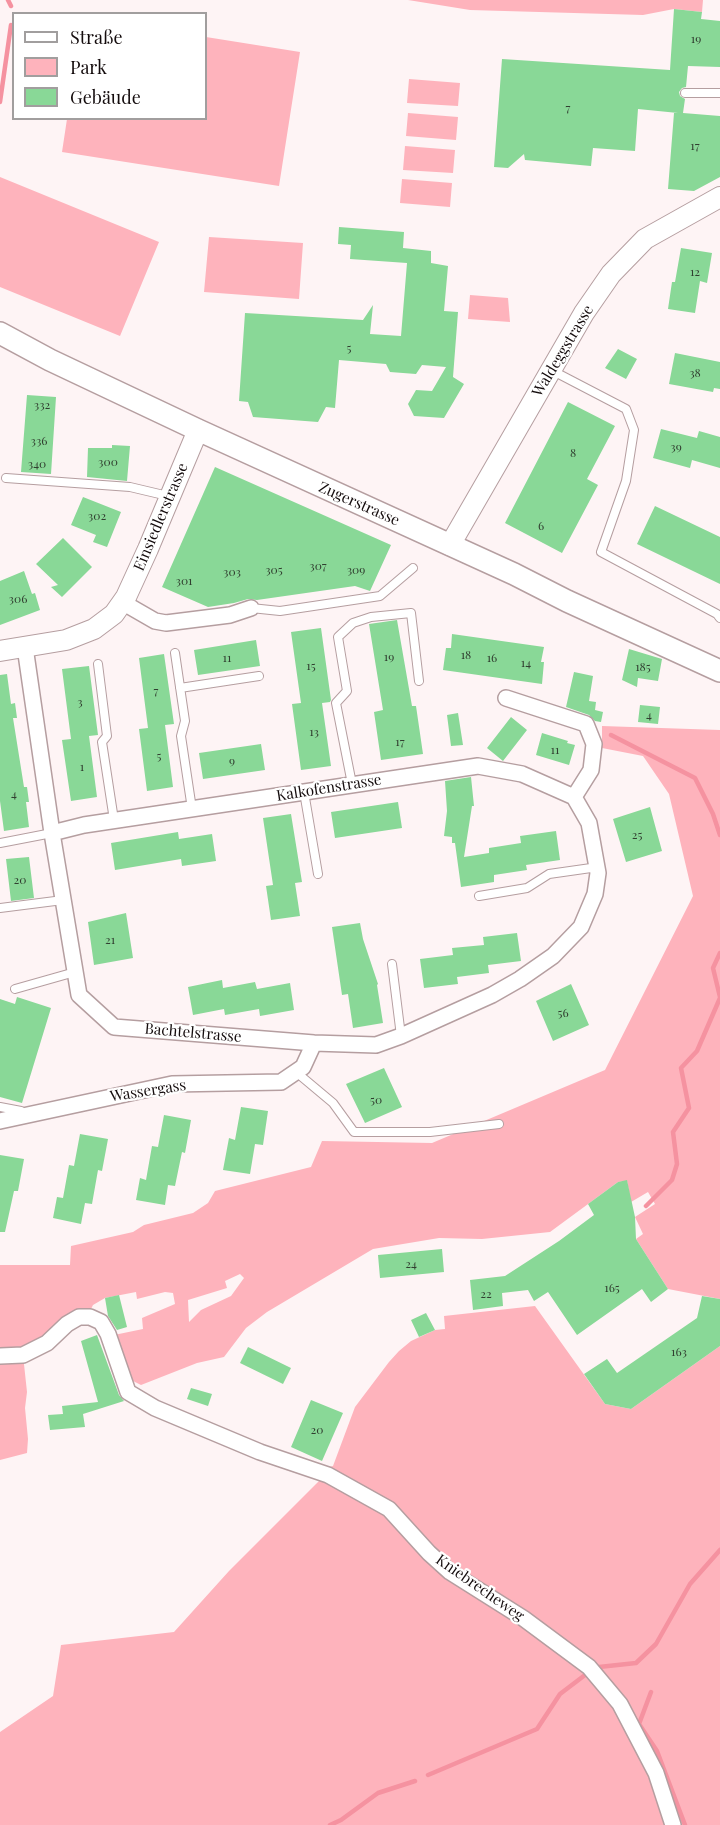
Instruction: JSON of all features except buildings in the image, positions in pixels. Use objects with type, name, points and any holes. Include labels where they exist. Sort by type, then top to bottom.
[{"type":"main road","name":"Zugerstrasse","points":[[0,333],[50,360],[198,430],[720,671]]},
{"type":"street","name":"Waldeggstrasse","points":[[450,545],[551,370],[611,274],[645,239],[720,196]]},
{"type":"street","name":"Einsiedlerstrasse","points":[[0,651],[66,640],[94,629],[114,614],[148,549],[198,430]]},
{"type":"street","points":[[122,602],[155,621],[166,623],[230,615],[251,608]]},
{"type":"street","name":"Bachtelstrasse","points":[[25,647],[52,833],[79,995],[114,1027],[314,1043],[376,1045],[492,995],[553,956],[581,927],[595,894],[598,870]]},
{"type":"street","points":[[506,698],[586,724],[594,744],[591,770],[574,797],[589,823],[598,870]]},
{"type":"street","name":"Kalkofenstrasse","points":[[52,833],[114,820],[478,766],[522,774],[574,797]]},
{"type":"street","points":[[296,1072],[303,1067],[314,1043]]},
{"type":"street","name":"Wassergass","points":[[0,1121],[172,1084],[281,1082],[296,1072]]},
{"type":"street","name":"Kniebrecheweg","points":[[0,1356],[23,1355],[47,1343],[67,1324],[79,1317],[90,1317],[101,1322],[108,1334],[128,1392],[155,1408],[260,1452],[328,1475],[388,1509],[450,1572],[523,1618],[589,1666],[620,1704],[656,1773],[674,1825]]},
{"type":"lane","points":[[685,93],[720,93]]},
{"type":"lane","points":[[551,370],[626,409],[634,430],[626,481],[601,552],[717,614],[720,618]]},
{"type":"lane","points":[[6,478],[130,487],[170,496]]},
{"type":"lane","points":[[251,608],[280,611],[380,596],[413,568]]},
{"type":"lane","points":[[352,784],[336,703],[347,692],[338,637],[358,621],[371,617],[411,613],[419,681]]},
{"type":"lane","points":[[175,653],[185,721],[181,736],[192,809]]},
{"type":"lane","points":[[98,664],[107,736],[102,742],[114,820]]},
{"type":"lane","points":[[180,688],[259,676]]},
{"type":"lane","points":[[304,792],[318,874]]},
{"type":"lane","name":"Kalkofenstrasse","points":[[0,843],[52,833]]},
{"type":"lane","points":[[479,896],[527,888],[549,874],[598,870]]},
{"type":"lane","points":[[0,908],[63,900]]},
{"type":"lane","points":[[392,964],[401,1036]]},
{"type":"lane","points":[[15,989],[75,972]]},
{"type":"lane","points":[[296,1072],[333,1103],[354,1132],[430,1132],[499,1124]]},
{"type":"lane","points":[[0,1107],[21,1111],[23,1115]]},
{"type":"green space","points":[[408,0],[703,0],[702,12],[674,9],[643,15],[470,10]]},
{"type":"green space","points":[[207,37],[300,52],[279,186],[62,152],[67,120],[207,120]]},
{"type":"green space","points":[[409,79],[460,83],[458,106],[407,103]]},
{"type":"green space","points":[[408,113],[458,117],[456,140],[406,136]]},
{"type":"green space","points":[[405,146],[455,150],[453,173],[403,170]]},
{"type":"green space","points":[[0,177],[159,242],[120,336],[0,287]]},
{"type":"green space","points":[[402,179],[452,183],[450,207],[400,203]]},
{"type":"green space","points":[[209,237],[303,243],[299,299],[204,292]]},
{"type":"green space","points":[[470,295],[508,298],[510,322],[468,319]]},
{"type":"green space","points":[[602,726],[720,730],[720,1299],[668,1289],[636,1239],[643,1234],[635,1217],[655,1204],[648,1192],[631,1202],[627,1181],[618,1182],[550,1232],[482,1239],[439,1238],[373,1249],[267,1312],[246,1328],[224,1357],[197,1363],[141,1385],[133,1381],[127,1372],[114,1335],[143,1329],[142,1318],[175,1304],[173,1293],[165,1292],[137,1299],[136,1292],[105,1298],[93,1305],[90,1311],[23,1355],[27,1392],[25,1408],[27,1453],[0,1460],[0,1265],[70,1265],[71,1246],[133,1232],[144,1225],[193,1213],[208,1203],[215,1191],[311,1167],[322,1141],[432,1143],[605,1070],[693,896],[669,794],[643,756],[602,748]],"holes":[[[240,1274],[244,1278],[231,1296],[201,1310],[189,1322],[188,1300],[227,1288],[225,1281]]]},
{"type":"green space","points":[[535,1306],[605,1404],[631,1409],[720,1346],[720,1825],[0,1825],[0,1732],[53,1696],[61,1645],[174,1632],[229,1571],[319,1481],[326,1468],[333,1466],[355,1407],[399,1351],[411,1341],[435,1330],[445,1329],[444,1316]]},
{"type":"waterway","points":[[8,0],[11,6]]},
{"type":"waterway","points":[[0,102],[11,25]]},
{"type":"waterway","points":[[611,735],[695,778],[713,814],[720,835]]},
{"type":"waterway","points":[[720,953],[713,968],[720,997]]},
{"type":"waterway","points":[[646,1206],[672,1180],[677,1164],[673,1132],[689,1108],[681,1068],[697,1051],[720,998]]},
{"type":"waterway","points":[[599,1667],[636,1663],[656,1644],[690,1584],[720,1550]]},
{"type":"waterway","points":[[428,1775],[537,1729],[560,1694],[585,1675]]},
{"type":"waterway","points":[[651,1692],[639,1724],[657,1751],[685,1825]]},
{"type":"waterway","points":[[330,1825],[341,1820],[378,1793],[415,1781]]}]
